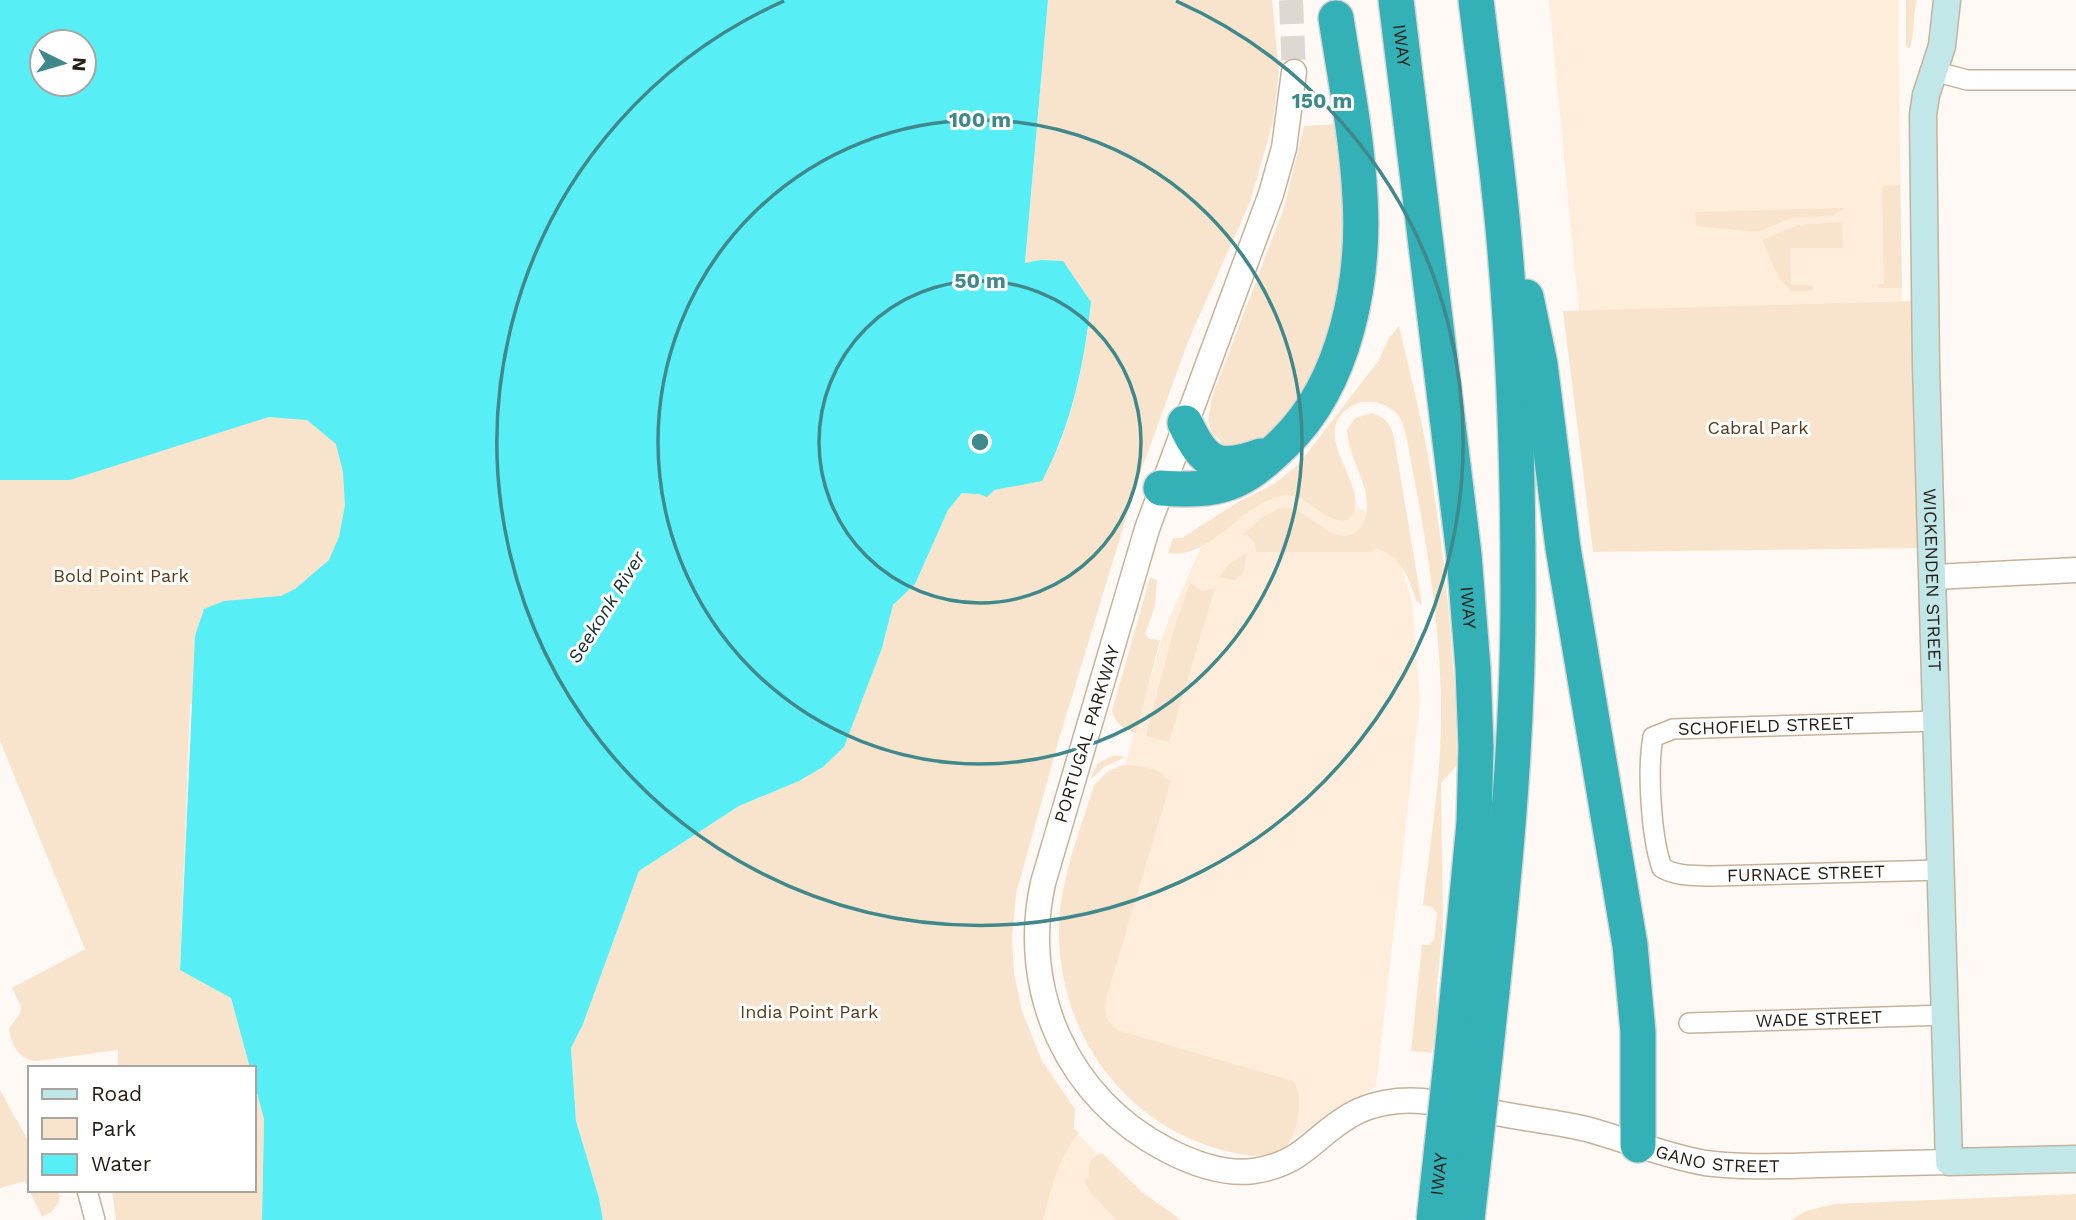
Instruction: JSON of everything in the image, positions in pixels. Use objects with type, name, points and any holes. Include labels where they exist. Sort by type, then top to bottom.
[{"type":"highway","points":[[1379,0],[1434,313]]},
{"type":"highway","name":"IWAY","points":[[1396,0],[1467,584],[1475,706],[1476,787],[1467,1220]]},
{"type":"highway","name":"IWAY","points":[[1434,1220],[1469,1055],[1512,794],[1518,585],[1517,460],[1503,227],[1476,0]]},
{"type":"highway","points":[[1161,488],[1208,489],[1246,477],[1278,449],[1306,419],[1331,376],[1345,332],[1356,281],[1360,225],[1359,175],[1336,18]]},
{"type":"highway","points":[[1492,132],[1540,364],[1563,548],[1630,945],[1638,1032],[1638,1145]]},
{"type":"highway","points":[[1185,423],[1205,455],[1223,464],[1234,465],[1278,449]]},
{"type":"main road","name":"WICKENDEN STREET","points":[[1947,0],[1942,46],[1926,95],[1923,115],[1926,366],[1947,1015],[1949,1163]]},
{"type":"main road","name":"GANO STREET","points":[[1949,1163],[2076,1159]]},
{"type":"street","points":[[1934,71],[1967,80],[2076,80]]},
{"type":"street","name":"PORTUGAL PARKWAY","points":[[1294,72],[1289,120],[1275,182],[1147,529],[1040,897],[1036,959],[1040,986],[1051,1021],[1080,1074],[1111,1111],[1158,1145],[1210,1168],[1252,1171],[1286,1162],[1308,1149],[1348,1116],[1366,1108]]},
{"type":"street","points":[[1934,577],[2076,570]]},
{"type":"street","name":"SCHOFIELD STREET","points":[[1670,872],[1662,868],[1657,854],[1650,772],[1653,737],[1661,732],[1673,729],[1938,721]]},
{"type":"street","name":"FURNACE STREET","points":[[1670,872],[1679,875],[1713,876],[1942,870]]},
{"type":"street","name":"WADE STREET","points":[[1689,1023],[1947,1015]]},
{"type":"street","name":"GANO STREET","points":[[1366,1108],[1398,1101],[1431,1102],[1588,1129],[1695,1161],[1749,1166],[1949,1163]]},
{"type":"street","points":[[88,1192],[95,1220]]},
{"type":"shaded area","points":[[1549,0],[1898,0],[1902,301],[1579,311]]},
{"type":"shaded area","points":[[1284,488],[1326,496],[1374,514],[1402,569],[1412,602],[1420,702],[1376,1086],[1297,1136],[1274,1146],[1141,1094],[1072,945],[1165,629],[1205,538]]},
{"type":"shaded area","points":[[1074,1130],[1163,1220],[1037,1220],[1052,1169]]},
{"type":"green space","name":"India Point Park","points":[[1048,0],[1272,0],[1279,72],[1273,122],[1250,202],[1189,339],[1138,479],[1059,739],[1016,894],[1012,940],[1014,973],[1022,1011],[1042,1061],[1075,1109],[1074,1129],[1079,1132],[1061,1163],[1043,1220],[603,1220],[576,1121],[571,1048],[583,1024],[639,871],[739,806],[799,781],[823,767],[843,747],[882,648],[893,605],[915,584],[948,510],[962,493],[1058,449],[1065,431],[1080,376],[1091,302],[1041,260],[1025,264]]},
{"type":"green space","points":[[1906,0],[1917,0],[1909,49],[1906,45]]},
{"type":"green space","points":[[1338,124],[1347,211],[1338,312],[1303,403],[1263,441],[1240,450],[1225,446],[1212,433],[1208,420],[1212,397],[1284,208],[1304,126]]},
{"type":"green space","points":[[1900,185],[1902,288],[1878,288],[1878,284],[1884,284],[1882,186]]},
{"type":"green space","points":[[1845,208],[1833,216],[1791,218],[1758,232],[1696,226],[1695,212]]},
{"type":"green space","points":[[1842,222],[1843,248],[1790,248],[1791,285],[1813,286],[1813,290],[1791,291],[1778,276],[1762,240],[1798,225]]},
{"type":"green space","name":"Cabral Park","points":[[1911,301],[1917,548],[1593,552],[1563,311]]},
{"type":"green space","points":[[1399,326],[1422,423],[1434,494],[1454,688],[1457,765],[1441,783],[1443,928],[1436,995],[1438,1018],[1432,1053],[1411,1051],[1422,945],[1429,945],[1434,940],[1437,913],[1432,907],[1423,905],[1439,771],[1440,672],[1433,592],[1403,424],[1391,409],[1373,402],[1356,404],[1341,415],[1336,424],[1337,448],[1356,500],[1355,511],[1348,520],[1330,518],[1299,498],[1280,496],[1252,509],[1197,549],[1168,553],[1173,538],[1182,538],[1238,502],[1274,484],[1298,465],[1379,360],[1389,338]]},
{"type":"green space","name":"Bold Point Park","points":[[291,366],[383,511],[190,705],[180,969],[231,998],[249,1066],[118,1066],[118,1050],[37,1061],[25,1058],[14,1046],[9,1028],[20,1014],[21,1006],[12,988],[85,949],[0,741],[0,462]]},
{"type":"green space","points":[[1372,413],[1387,422],[1393,433],[1422,605],[1416,601],[1403,568],[1384,551],[1375,548],[1373,552],[1256,552],[1254,542],[1247,535],[1242,535],[1266,515],[1282,508],[1301,513],[1341,536],[1351,535],[1360,528],[1366,516],[1366,498],[1347,430],[1355,418]]},
{"type":"green space","points":[[1246,553],[1244,571],[1236,580],[1219,577],[1228,565]]},
{"type":"green space","points":[[1150,578],[1157,580],[1155,606],[1145,634],[1149,639],[1160,640],[1136,733],[1121,725],[1112,711]]},
{"type":"green space","points":[[1190,583],[1202,591],[1215,588],[1169,742],[1146,736],[1173,632]]},
{"type":"green space","points":[[1114,755],[1126,757],[1104,767],[1090,780],[1098,763]]},
{"type":"green space","points":[[1123,765],[1154,770],[1171,781],[1106,999],[1107,1018],[1120,1031],[1293,1081],[1299,1097],[1298,1119],[1291,1140],[1276,1156],[1254,1156],[1213,1147],[1176,1132],[1142,1110],[1114,1082],[1091,1050],[1074,1014],[1063,975],[1059,934],[1062,896],[1094,785],[1108,771]]},
{"type":"green space","points":[[256,1089],[264,1119],[262,1220],[116,1220],[112,1192],[256,1192]]},
{"type":"green space","points":[[0,1090],[28,1140],[28,1187],[25,1181],[0,1188]]},
{"type":"green space","points":[[1102,1153],[1142,1192],[1181,1220],[1117,1220],[1092,1194],[1084,1180],[1089,1178],[1089,1166],[1093,1159]]},
{"type":"green space","points":[[30,1192],[57,1192],[60,1196],[54,1209],[42,1217]]},
{"type":"green space","points":[[2076,1194],[2076,1220],[1791,1220],[1806,1211],[1834,1204]]},
{"type":"water","name":"Seekonk River","points":[[0,0],[1048,0],[1025,263],[1041,260],[1063,261],[1091,302],[1085,349],[1061,438],[1042,481],[994,490],[987,497],[962,493],[948,510],[915,584],[893,605],[882,648],[844,747],[823,767],[799,781],[739,806],[639,871],[583,1024],[571,1048],[576,1121],[603,1220],[262,1220],[264,1119],[256,1089],[256,1066],[249,1066],[231,998],[180,970],[195,636],[204,609],[224,601],[281,596],[295,589],[329,560],[339,537],[345,505],[343,472],[336,444],[307,420],[269,417],[70,480],[0,480]]},
{"type":"tunnel","points":[[1291,0],[1294,72]]}]
